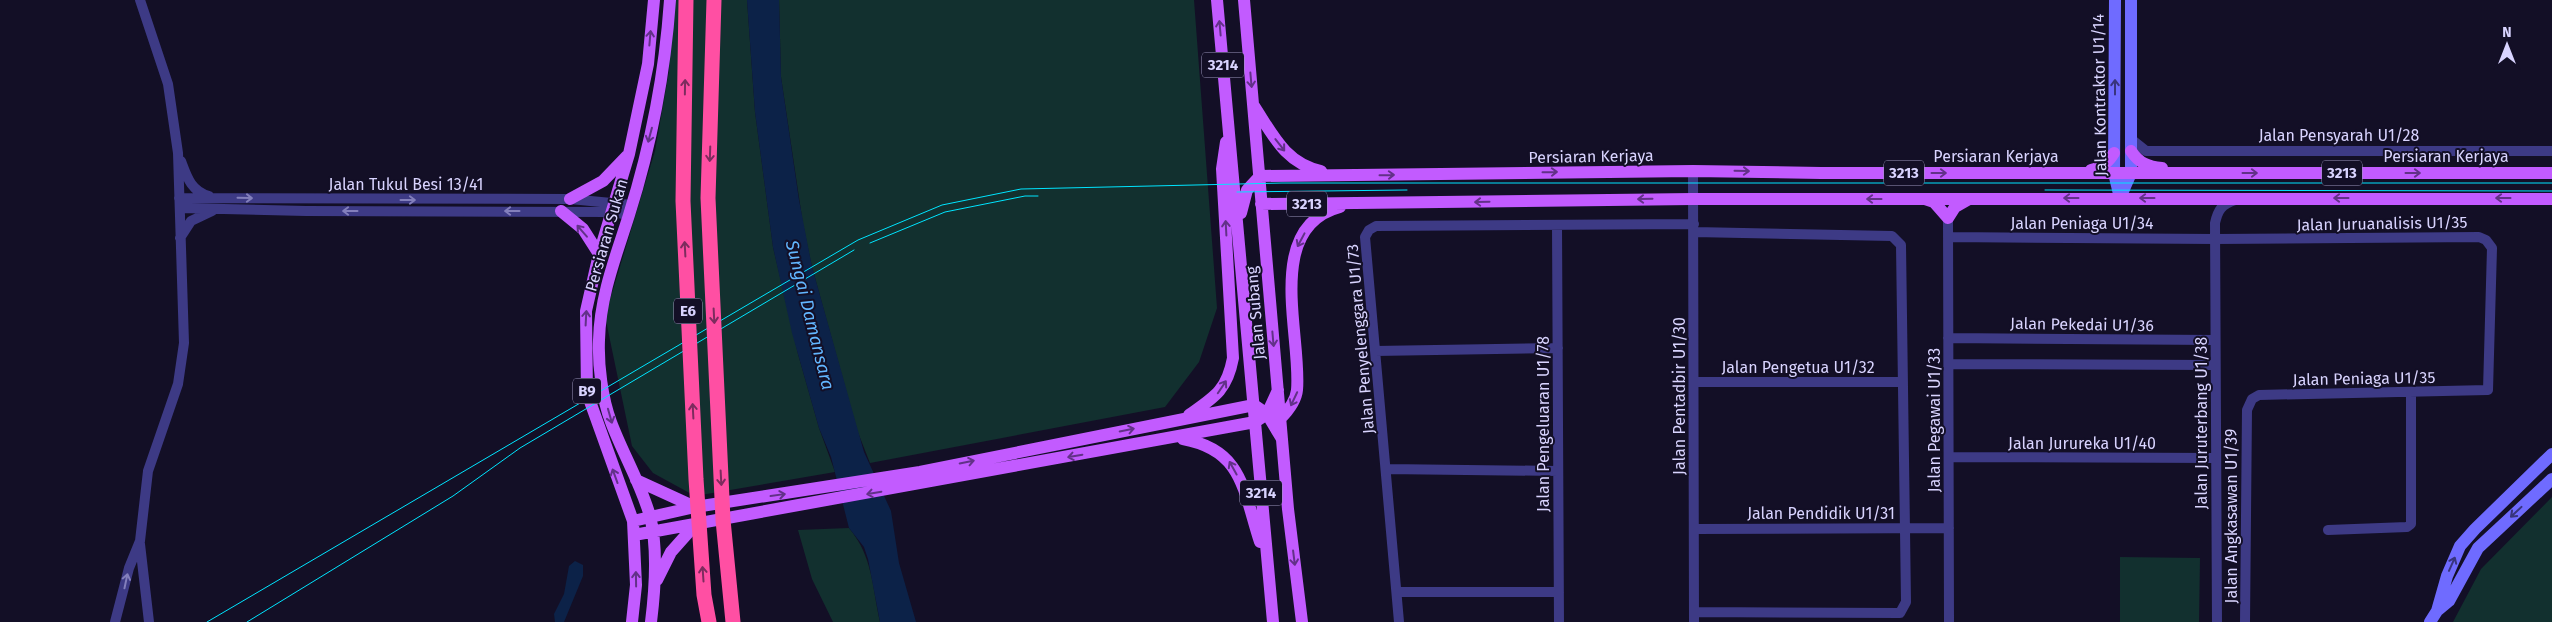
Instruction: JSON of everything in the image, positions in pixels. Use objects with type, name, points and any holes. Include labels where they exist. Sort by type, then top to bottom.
[{"type":"highway","name":"E6","points":[[686,0],[683,201],[696,479],[704,595],[709,622]]},
{"type":"highway","name":"E6","points":[[714,0],[708,198],[723,520],[733,622]]},
{"type":"main road","name":"Persiaran Sukan","points":[[632,622],[636,585],[633,521],[587,393],[586,311],[598,254],[629,154],[648,64],[654,0]]},
{"type":"main road","name":"Persiaran Sukan","points":[[651,622],[655,585],[650,517],[611,421],[604,394],[598,340],[607,281],[631,210],[653,125],[666,55],[670,0]]},
{"type":"main road","name":"Jalan Subang","points":[[1217,0],[1273,622]]},
{"type":"main road","name":"Jalan Subang","points":[[1244,0],[1280,419],[1302,622]]},
{"type":"main road","points":[[1253,104],[1273,135],[1295,162],[1308,168],[1338,175]]},
{"type":"main road","points":[[1185,418],[1221,391],[1230,374],[1233,358],[1222,169],[1223,152],[1229,129]]},
{"type":"main road","points":[[2131,145],[2137,161],[2152,167],[2226,173]]},
{"type":"main road","points":[[570,200],[603,181],[629,154]]},
{"type":"main road","points":[[2038,173],[2101,168],[2114,154]]},
{"type":"main road","points":[[1232,160],[1247,190],[1261,204]]},
{"type":"main road","name":"Persiaran Kerjaya","points":[[1260,176],[1693,171],[2038,173],[2552,172]]},
{"type":"main road","points":[[1238,232],[1243,198],[1247,190],[1260,176]]},
{"type":"main road","points":[[1923,198],[1934,202],[1948,218],[1956,207],[1971,198]]},
{"type":"main road","name":"3213","points":[[1261,204],[1693,199],[2552,198]]},
{"type":"main road","points":[[1280,419],[1289,410],[1298,391],[1291,277],[1294,253],[1308,227],[1330,209],[1353,203]]},
{"type":"main road","points":[[561,211],[583,229],[598,254]]},
{"type":"main road","points":[[633,521],[695,507],[807,491],[921,478],[1256,422],[1267,414],[1278,390]]},
{"type":"main road","points":[[634,535],[808,505],[1185,418],[1254,405],[1267,414],[1282,439]]},
{"type":"main road","points":[[1174,437],[1214,448],[1232,464],[1267,563]]},
{"type":"main road","points":[[636,480],[695,507]]},
{"type":"main road","points":[[655,585],[660,570],[671,552],[695,525]]},
{"type":"street","points":[[140,0],[168,84],[178,153],[179,238],[184,343],[178,384],[148,470],[140,541],[149,622]]},
{"type":"street","name":"Jalan Kontraktor U1/14","points":[[2115,0],[2114,173],[2120,198]]},
{"type":"street","name":"Jalan Kontraktor U1/14","points":[[2120,198],[2131,173],[2131,0]]},
{"type":"street","name":"Jalan Pensyarah U1/28","points":[[2131,145],[2146,151],[2552,150]]},
{"type":"street","points":[[178,153],[193,188],[200,194],[216,198]]},
{"type":"street","name":"Jalan Pentadbir U1/30","points":[[1693,171],[1694,617]]},
{"type":"street","name":"Jalan Tukul Besi 13/41","points":[[179,203],[216,198],[570,200],[631,210]]},
{"type":"street","name":"Jalan Juruterbang U1/38","points":[[2174,198],[2202,201],[2211,208],[2215,223],[2217,622]]},
{"type":"street","points":[[2215,223],[2218,211],[2224,204],[2237,199],[2270,198]]},
{"type":"street","name":"Jalan Tukul Besi 13/41","points":[[179,203],[220,209],[561,211],[614,207]]},
{"type":"street","points":[[179,238],[191,221],[200,215],[220,209]]},
{"type":"street","name":"Jalan Pegawai U1/33","points":[[1948,218],[1949,622]]},
{"type":"street","name":"Jalan Penyelenggara U1/73","points":[[1399,622],[1365,237],[1369,230],[1376,226],[1557,225],[1694,228]]},
{"type":"street","name":"Jalan Pengeluaran U1/78","points":[[1557,225],[1559,622]]},
{"type":"street","points":[[1694,228],[1892,236],[1901,245],[1906,602],[1900,612],[1694,617]]},
{"type":"street","name":"Jalan Peniaga U1/34","points":[[1948,237],[2215,239]]},
{"type":"street","name":"Jalan Juruanalisis U1/35","points":[[2215,239],[2478,237],[2486,240],[2492,248],[2488,390]]},
{"type":"street","name":"Jalan Pekedai U1/36","points":[[1948,338],[2215,340]]},
{"type":"street","points":[[1375,351],[1558,348]]},
{"type":"street","points":[[1949,364],[2215,365]]},
{"type":"street","name":"Jalan Pengetua U1/32","points":[[1694,382],[1903,382]]},
{"type":"street","name":"Jalan Peniaga U1/35","points":[[2247,410],[2252,400],[2259,395],[2488,390]]},
{"type":"street","points":[[2328,530],[2407,527],[2411,524],[2411,392]]},
{"type":"street","name":"Jalan Angkasawan U1/39","points":[[2246,622],[2247,410]]},
{"type":"street","points":[[2430,622],[2437,611],[2447,576],[2460,546],[2552,454]]},
{"type":"street","name":"Jalan Jurureka U1/40","points":[[1949,457],[2216,458]]},
{"type":"street","points":[[1386,469],[1558,471]]},
{"type":"street","points":[[2437,611],[2449,601],[2478,548],[2552,479]]},
{"type":"street","name":"Jalan Pendidik U1/31","points":[[1694,529],[1949,528]]},
{"type":"street","points":[[115,622],[129,568],[140,541]]},
{"type":"street","points":[[1397,592],[1559,592]]},
{"type":"green space","points":[[670,0],[747,0],[755,112],[773,247],[798,354],[819,428],[835,472],[695,496],[653,473],[632,446],[605,316],[655,151],[669,71]]},
{"type":"green space","points":[[779,0],[1194,0],[1217,308],[1199,362],[1165,407],[870,463],[857,430],[812,267],[803,224],[781,77]]},
{"type":"green space","points":[[2552,497],[2552,622],[2453,622],[2481,569]]},
{"type":"green space","points":[[849,528],[863,550],[867,561],[880,622],[833,622],[812,579],[798,530]]},
{"type":"green space","points":[[2120,557],[2200,558],[2199,622],[2120,622]]},
{"type":"water","name":"Sungai Damansara","points":[[747,0],[779,0],[781,77],[799,200],[812,267],[864,452],[891,511],[899,563],[916,622],[880,622],[868,559],[864,547],[849,528],[831,457],[819,428],[792,333],[773,247],[755,112]]},
{"type":"water","points":[[575,561],[583,565],[583,576],[564,622],[555,622],[554,614],[564,594],[569,566]]},
{"type":"tram line","points":[[207,622],[858,240],[942,205],[1021,189],[1282,183],[2552,183]]},
{"type":"tram line","points":[[1237,192],[1407,190]]},
{"type":"tram line","points":[[2045,190],[2552,191]]},
{"type":"tram line","points":[[870,243],[945,212],[1025,196],[1038,196]]},
{"type":"tram line","points":[[247,622],[453,496],[520,448],[854,250]]}]
